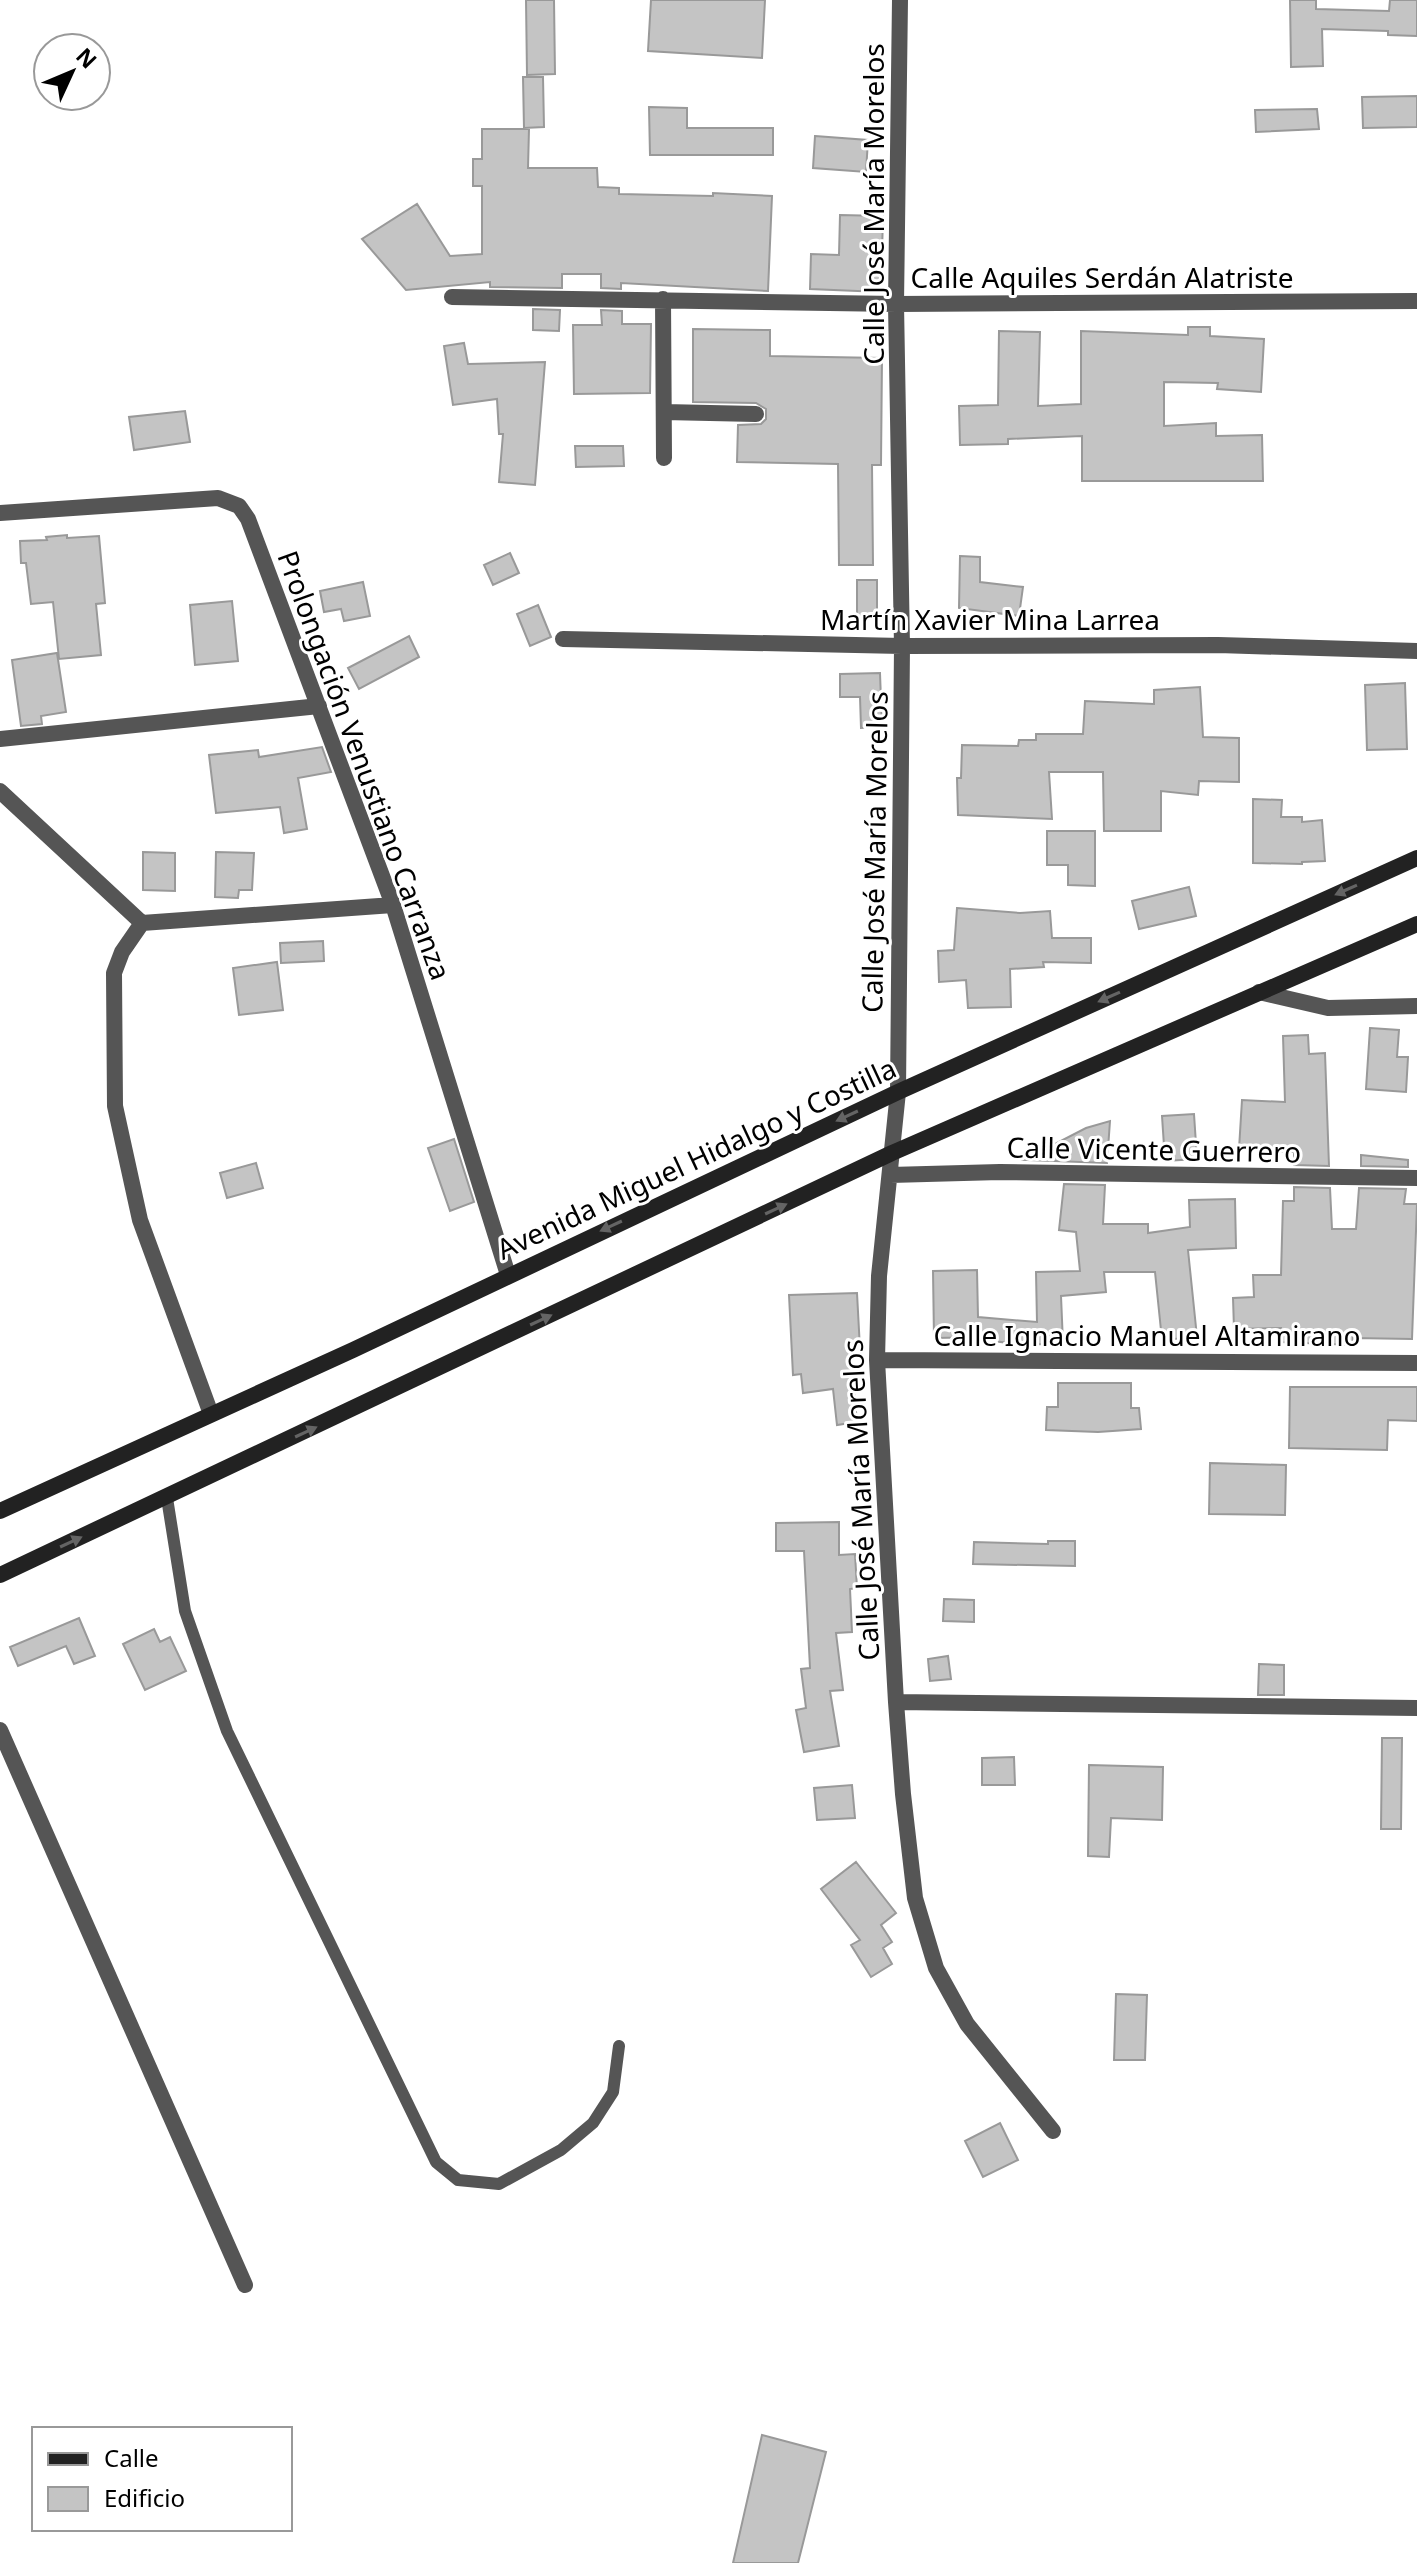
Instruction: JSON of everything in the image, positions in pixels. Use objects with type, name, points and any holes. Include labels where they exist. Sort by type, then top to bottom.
[{"type":"main road","name":"Avenida Miguel Hidalgo y Costilla","points":[[0,1511],[353,1350],[898,1092],[1417,858]]},
{"type":"main road","points":[[0,1575],[892,1153],[1417,924]]},
{"type":"street","name":"Calle José María Morelos","points":[[900,0],[896,304],[902,646],[898,1092],[879,1276],[877,1360],[896,1702],[915,1898],[936,1968],[967,2024],[1053,2131]]},
{"type":"street","name":"Calle Aquiles Serdán Alatriste","points":[[452,297],[896,304],[1417,301]]},
{"type":"street","points":[[663,299],[664,458]]},
{"type":"street","points":[[664,412],[756,414]]},
{"type":"street","name":"Prolongación Venustiano Carranza","points":[[0,513],[218,498],[239,506],[248,519],[393,905],[508,1275]]},
{"type":"street","name":"Martín Xavier Mina Larrea","points":[[563,639],[902,646],[1218,645],[1417,651]]},
{"type":"street","points":[[0,739],[319,706]]},
{"type":"street","points":[[0,791],[142,923],[393,905]]},
{"type":"street","points":[[142,923],[122,952],[114,973],[115,1106],[140,1220],[211,1414]]},
{"type":"street","points":[[1259,992],[1328,1008],[1417,1006]]},
{"type":"street","name":"Calle Vicente Guerrero","points":[[890,1175],[1000,1172],[1417,1178]]},
{"type":"street","name":"Calle Ignacio Manuel Altamirano","points":[[877,1360],[1417,1363]]},
{"type":"street","points":[[896,1702],[1417,1708]]},
{"type":"street","points":[[0,1730],[245,2285]]},
{"type":"lane","points":[[167,1498],[185,1611],[227,1731],[436,2162],[458,2180],[499,2184],[561,2150],[593,2123],[613,2092],[619,2046]]},
{"type":"building","points":[[526,0],[554,0],[555,74],[527,75]]},
{"type":"building","points":[[651,0],[765,0],[762,58],[648,51]]},
{"type":"building","points":[[1290,0],[1316,0],[1316,9],[1389,11],[1390,0],[1417,0],[1417,36],[1388,35],[1388,31],[1322,29],[1323,66],[1291,67]]},
{"type":"building","points":[[523,77],[543,77],[544,127],[524,128]]},
{"type":"building","points":[[1417,96],[1417,127],[1363,128],[1362,97]]},
{"type":"building","points":[[649,107],[687,108],[687,128],[773,128],[773,155],[650,155]]},
{"type":"building","points":[[1317,109],[1319,129],[1256,132],[1255,110]]},
{"type":"building","points":[[482,129],[529,129],[528,168],[597,168],[598,187],[619,188],[619,194],[772,196],[768,291],[621,283],[621,289],[601,288],[601,274],[562,274],[562,288],[490,287],[490,282],[406,290],[362,239],[417,204],[450,256],[482,254],[482,186],[473,186],[473,159],[482,159]]},
{"type":"building","points":[[815,136],[868,140],[866,172],[813,168]]},
{"type":"building","points":[[840,215],[883,216],[881,292],[810,289],[811,254],[839,255]]},
{"type":"building","points":[[533,309],[560,310],[559,331],[533,330]]},
{"type":"building","points":[[601,310],[622,311],[622,324],[651,324],[650,393],[574,394],[573,325],[602,325]]},
{"type":"building","points":[[1188,327],[1210,327],[1210,336],[1264,339],[1261,392],[1217,389],[1218,383],[1164,382],[1164,426],[1216,423],[1216,436],[1262,435],[1263,481],[1082,481],[1082,436],[1008,439],[1008,444],[960,445],[959,406],[998,405],[999,331],[1040,332],[1038,406],[1081,404],[1081,331],[1188,335]]},
{"type":"building","points":[[693,329],[770,330],[770,356],[882,358],[881,465],[872,465],[873,565],[839,565],[838,464],[737,462],[738,425],[761,424],[766,419],[766,409],[756,403],[693,402]]},
{"type":"building","points":[[464,343],[468,364],[545,362],[535,485],[499,482],[503,434],[499,434],[497,399],[453,405],[444,346]]},
{"type":"building","points":[[185,411],[190,442],[134,450],[129,417]]},
{"type":"building","points":[[575,446],[623,446],[624,466],[576,467]]},
{"type":"building","points":[[67,535],[67,538],[99,536],[105,603],[96,604],[101,655],[59,659],[53,602],[31,604],[26,563],[21,563],[20,541],[47,540],[46,537]]},
{"type":"building","points":[[510,553],[519,573],[493,585],[484,565]]},
{"type":"building","points":[[960,556],[980,557],[980,582],[1023,587],[1019,616],[959,608]]},
{"type":"building","points":[[857,580],[877,580],[877,618],[857,618]]},
{"type":"building","points":[[363,582],[370,616],[344,621],[341,609],[324,612],[320,591]]},
{"type":"building","points":[[232,601],[238,661],[195,665],[190,605]]},
{"type":"building","points":[[538,605],[551,637],[530,646],[517,614]]},
{"type":"building","points":[[409,636],[419,657],[359,689],[348,668]]},
{"type":"building","points":[[57,653],[66,712],[41,716],[42,724],[21,726],[12,660]]},
{"type":"building","points":[[880,673],[882,727],[861,728],[860,697],[840,697],[840,674]]},
{"type":"building","points":[[1405,683],[1407,749],[1367,750],[1365,685]]},
{"type":"building","points":[[1200,687],[1203,737],[1239,738],[1239,782],[1199,781],[1198,795],[1161,791],[1161,831],[1104,831],[1103,772],[1049,772],[1052,819],[958,815],[957,778],[961,778],[962,745],[1018,746],[1019,740],[1036,740],[1036,734],[1083,734],[1085,701],[1154,704],[1154,690]]},
{"type":"building","points":[[322,747],[331,772],[298,778],[307,829],[284,833],[280,807],[216,813],[209,755],[258,750],[259,757]]},
{"type":"building","points":[[1253,799],[1282,800],[1281,817],[1302,817],[1302,822],[1322,820],[1325,861],[1253,863]]},
{"type":"building","points":[[1047,831],[1095,831],[1095,886],[1068,885],[1068,865],[1047,865]]},
{"type":"building","points":[[143,852],[175,853],[175,891],[143,890]]},
{"type":"building","points":[[216,852],[254,853],[252,890],[239,890],[238,898],[215,897]]},
{"type":"building","points":[[1189,887],[1196,916],[1139,929],[1132,901]]},
{"type":"building","points":[[957,908],[1020,913],[1050,911],[1052,938],[1091,938],[1091,963],[1043,962],[1044,967],[1010,969],[1011,1007],[968,1008],[966,980],[939,982],[938,951],[954,950]]},
{"type":"building","points":[[323,941],[324,961],[281,963],[280,943]]},
{"type":"building","points":[[277,962],[283,1010],[239,1015],[233,968]]},
{"type":"building","points":[[1370,1028],[1399,1030],[1397,1057],[1408,1057],[1406,1092],[1366,1089]]},
{"type":"building","points":[[1308,1035],[1309,1054],[1325,1053],[1329,1166],[1294,1165],[1294,1152],[1239,1149],[1242,1100],[1285,1102],[1283,1036]]},
{"type":"building","points":[[1194,1114],[1197,1159],[1165,1161],[1162,1116]]},
{"type":"building","points":[[1110,1121],[1107,1163],[1024,1160],[1086,1128]]},
{"type":"building","points":[[454,1139],[474,1202],[450,1211],[428,1148]]},
{"type":"building","points":[[1361,1155],[1408,1160],[1408,1167],[1361,1166]]},
{"type":"building","points":[[256,1163],[263,1188],[227,1198],[220,1173]]},
{"type":"building","points":[[1064,1184],[1105,1185],[1103,1224],[1148,1224],[1148,1233],[1190,1227],[1189,1200],[1235,1199],[1236,1248],[1188,1250],[1197,1337],[1162,1340],[1155,1272],[1104,1272],[1106,1292],[1061,1296],[1063,1343],[1025,1345],[993,1341],[993,1337],[934,1338],[933,1271],[977,1270],[978,1317],[1037,1322],[1036,1272],[1080,1271],[1076,1232],[1059,1230]]},
{"type":"building","points":[[1294,1187],[1330,1188],[1332,1229],[1356,1229],[1359,1188],[1406,1189],[1404,1204],[1417,1204],[1412,1339],[1353,1338],[1353,1345],[1280,1342],[1281,1328],[1234,1329],[1233,1298],[1254,1297],[1253,1275],[1281,1275],[1283,1201],[1294,1201]]},
{"type":"building","points":[[857,1293],[860,1349],[850,1349],[857,1422],[837,1425],[833,1389],[803,1393],[801,1374],[793,1375],[789,1295]]},
{"type":"building","points":[[1058,1383],[1131,1383],[1131,1408],[1139,1408],[1141,1429],[1098,1432],[1046,1430],[1047,1407],[1058,1407]]},
{"type":"building","points":[[1290,1387],[1417,1387],[1417,1421],[1388,1420],[1387,1450],[1289,1448]]},
{"type":"building","points":[[1210,1463],[1286,1465],[1285,1515],[1209,1514]]},
{"type":"building","points":[[839,1522],[839,1555],[855,1554],[857,1588],[850,1589],[852,1632],[836,1633],[843,1690],[830,1691],[839,1746],[804,1752],[796,1710],[806,1708],[801,1669],[810,1668],[804,1551],[776,1551],[776,1523]]},
{"type":"building","points":[[1048,1541],[1075,1541],[1075,1566],[973,1564],[974,1542],[1048,1544]]},
{"type":"building","points":[[944,1599],[974,1600],[974,1622],[943,1621]]},
{"type":"building","points":[[79,1618],[95,1656],[74,1664],[66,1646],[18,1666],[10,1647]]},
{"type":"building","points":[[154,1629],[160,1642],[170,1637],[186,1671],[145,1690],[123,1644]]},
{"type":"building","points":[[948,1656],[951,1679],[930,1681],[928,1659]]},
{"type":"building","points":[[1259,1664],[1284,1665],[1284,1695],[1258,1695]]},
{"type":"building","points":[[1382,1738],[1402,1738],[1401,1829],[1381,1829]]},
{"type":"building","points":[[1014,1757],[1015,1785],[982,1785],[982,1758]]},
{"type":"building","points":[[1089,1765],[1163,1767],[1162,1820],[1111,1818],[1109,1857],[1088,1856]]},
{"type":"building","points":[[852,1785],[855,1818],[817,1820],[814,1788]]},
{"type":"building","points":[[856,1862],[896,1913],[881,1925],[892,1942],[883,1948],[892,1964],[871,1977],[851,1945],[860,1940],[821,1889]]},
{"type":"building","points":[[1116,1994],[1147,1995],[1145,2060],[1114,2060]]},
{"type":"building","points":[[1000,2123],[1018,2160],[983,2177],[965,2141]]},
{"type":"building","points":[[762,2435],[826,2452],[798,2563],[733,2563]]}]
